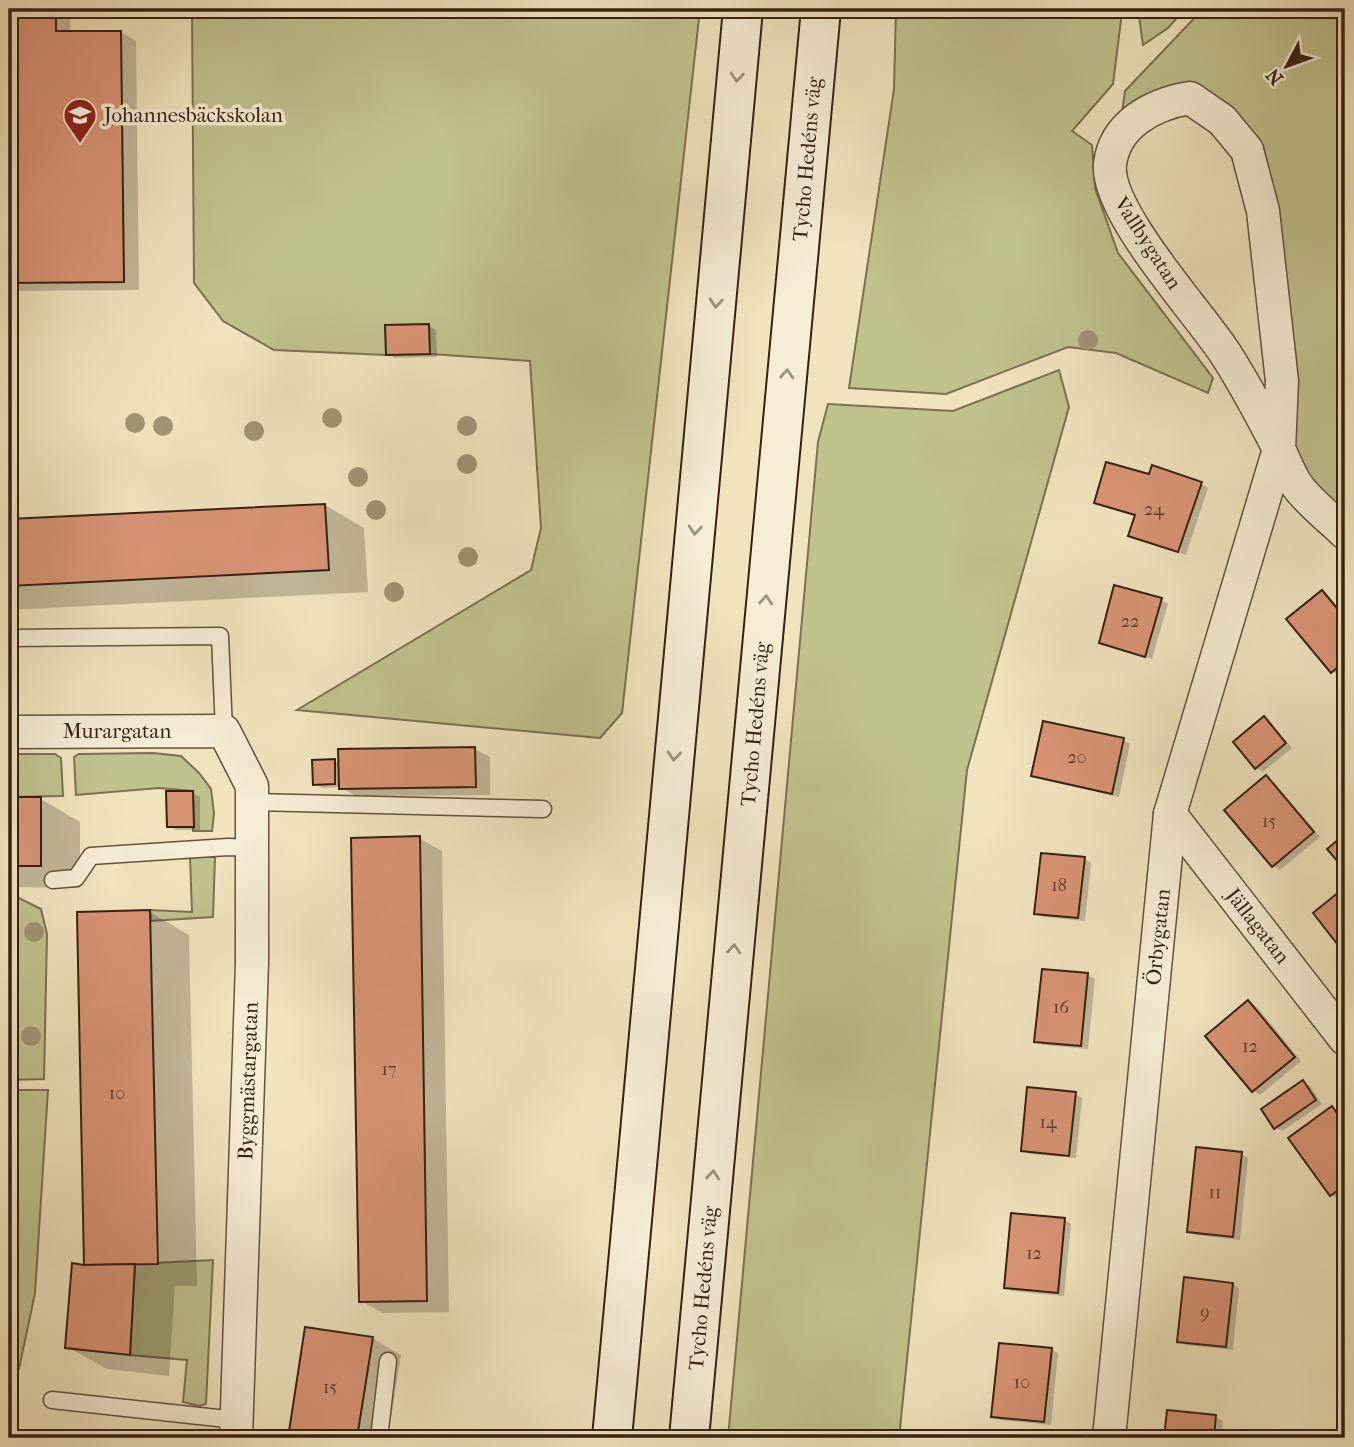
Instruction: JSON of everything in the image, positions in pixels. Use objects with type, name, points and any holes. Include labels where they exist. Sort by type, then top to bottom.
[{"type":"main road","points":[[612,1438],[743,9]]},
{"type":"main road","name":"Tycho Hedéns väg","points":[[689,1438],[821,9]]},
{"type":"street","name":"Vallbygatan","points":[[1279,449],[1282,381],[1263,211],[1247,150],[1222,120],[1190,98],[1170,102],[1147,112],[1119,135],[1110,166],[1116,198],[1157,263],[1225,354],[1297,486],[1345,533]]},
{"type":"street","name":"Örbygatan","points":[[1109,1438],[1170,814],[1279,449]]},
{"type":"street","name":"Murargatan","points":[[9,732],[224,731]]},
{"type":"street","name":"Byggmästargatan","points":[[224,731],[252,786],[253,802],[252,963],[236,1429]]},
{"type":"street","name":"Jällagatan","points":[[1170,814],[1345,1039]]},
{"type":"lane","points":[[9,638],[220,636],[224,731]]},
{"type":"lane","points":[[253,802],[543,809]]},
{"type":"lane","points":[[53,880],[76,878],[91,856],[228,847],[253,848]]},
{"type":"lane","points":[[379,1438],[388,1360]]},
{"type":"lane","points":[[52,1400],[236,1429]]},
{"type":"green space","points":[[192,9],[700,9],[622,713],[600,738],[297,710],[531,570],[541,528],[530,361],[430,354],[386,355],[274,350],[223,321],[194,283]]},
{"type":"green space","points":[[896,9],[1119,9],[1121,20],[1113,84],[1072,131],[1092,145],[1095,188],[1118,253],[1213,378],[1208,393],[1116,353],[1068,347],[946,394],[849,388],[894,89]]},
{"type":"green space","points":[[1138,9],[1185,9],[1168,28],[1143,45]]},
{"type":"green space","points":[[1203,9],[1345,9],[1345,533],[1297,486],[1247,150],[1190,98],[1119,135],[1125,91]]},
{"type":"green space","points":[[1059,370],[1069,407],[967,770],[899,1438],[728,1438],[818,442],[828,404],[953,411]]},
{"type":"green space","points":[[153,753],[181,756],[199,773],[211,789],[214,814],[212,831],[193,831],[193,791],[159,788],[76,795],[74,757],[79,754]]},
{"type":"green space","points":[[9,754],[55,754],[61,758],[63,796],[9,797]]},
{"type":"green space","points":[[190,857],[215,857],[213,917],[151,921],[150,910],[192,912]]},
{"type":"green space","points":[[9,897],[17,897],[41,909],[47,934],[44,1079],[9,1080]]},
{"type":"green space","points":[[9,1090],[48,1090],[35,1293],[19,1369],[9,1378]]},
{"type":"green space","points":[[213,1260],[206,1404],[199,1406],[183,1402],[187,1360],[130,1355],[135,1264]]},
{"type":"building","points":[[9,9],[56,9],[56,31],[121,31],[124,282],[9,283]]},
{"type":"building","points":[[429,324],[430,354],[386,355],[385,325]]},
{"type":"building","points":[[1106,462],[1149,474],[1152,465],[1202,482],[1178,552],[1128,536],[1135,515],[1094,503]]},
{"type":"building","points":[[325,504],[329,570],[9,586],[9,519]]},
{"type":"building","points":[[1114,585],[1162,598],[1145,657],[1099,643]]},
{"type":"building","points":[[1322,590],[1345,618],[1345,661],[1331,673],[1286,619]]},
{"type":"building","points":[[1264,716],[1286,743],[1255,769],[1233,742]]},
{"type":"building","points":[[1043,721],[1124,738],[1112,794],[1031,776]]},
{"type":"building","points":[[475,747],[476,787],[339,789],[338,749]]},
{"type":"building","points":[[335,759],[335,784],[313,785],[312,760]]},
{"type":"building","points":[[1266,775],[1314,832],[1272,867],[1224,810]]},
{"type":"building","points":[[166,791],[193,791],[194,827],[167,827]]},
{"type":"building","points":[[9,797],[41,797],[41,866],[9,866]]},
{"type":"building","points":[[1345,834],[1345,870],[1327,849]]},
{"type":"building","points":[[420,836],[427,1301],[359,1302],[351,838]]},
{"type":"building","points":[[1041,853],[1085,857],[1078,918],[1034,914]]},
{"type":"building","points":[[1345,887],[1345,954],[1313,913]]},
{"type":"building","points":[[150,910],[158,1264],[84,1265],[77,912]]},
{"type":"building","points":[[1042,969],[1088,973],[1081,1046],[1034,1042]]},
{"type":"building","points":[[1248,1000],[1295,1057],[1252,1092],[1205,1036]]},
{"type":"building","points":[[1303,1080],[1316,1100],[1274,1129],[1261,1109]]},
{"type":"building","points":[[1027,1087],[1076,1092],[1069,1156],[1021,1151]]},
{"type":"building","points":[[1332,1106],[1345,1125],[1345,1185],[1330,1196],[1288,1138]]},
{"type":"building","points":[[1196,1147],[1242,1152],[1233,1237],[1187,1232]]},
{"type":"building","points":[[1011,1213],[1065,1218],[1058,1293],[1004,1288]]},
{"type":"building","points":[[72,1263],[135,1264],[130,1355],[65,1348]]},
{"type":"building","points":[[1184,1277],[1233,1283],[1226,1347],[1177,1342]]},
{"type":"building","points":[[305,1327],[373,1337],[357,1438],[288,1438]]},
{"type":"building","points":[[999,1343],[1052,1348],[1044,1422],[991,1417]]},
{"type":"building","points":[[1167,1410],[1216,1415],[1214,1438],[1164,1438]]},
{"type":"place","name":"Johannesbäckskolan","points":[[80,145]]}]
